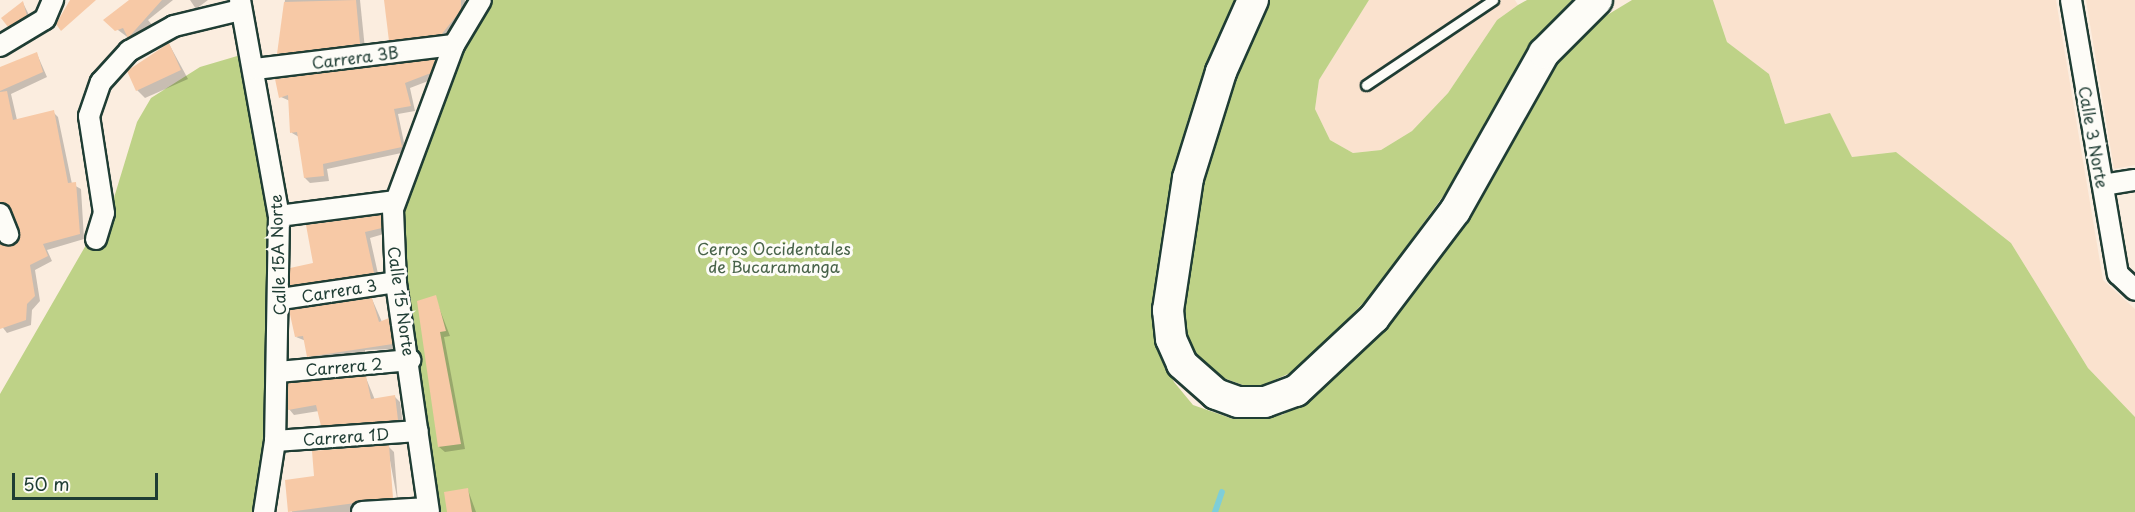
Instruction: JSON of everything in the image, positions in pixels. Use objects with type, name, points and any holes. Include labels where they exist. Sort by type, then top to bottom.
[{"type":"main road","points":[[1253,0],[1221,72],[1188,178],[1168,310],[1171,339],[1182,364],[1216,394],[1239,402],[1265,402],[1296,391],[1374,318],[1455,211],[1544,53],[1597,0]]},
{"type":"street","points":[[0,46],[45,19],[53,0]]},
{"type":"street","name":"Calle 15 Norte","points":[[429,510],[410,360],[396,282],[394,201],[454,45],[481,0]]},
{"type":"street","name":"Calle 3 Norte","points":[[2071,0],[2118,274],[2135,290]]},
{"type":"street","points":[[96,239],[104,213],[89,128],[102,82],[129,51],[174,26],[240,5]]},
{"type":"street","name":"Calle 15A Norte","points":[[240,5],[255,69],[279,216],[281,299],[275,441],[264,512]]},
{"type":"street","name":"Carrera 3B","points":[[255,69],[454,45]]},
{"type":"street","points":[[2103,185],[2135,180]]},
{"type":"street","points":[[279,216],[394,201]]},
{"type":"street","points":[[0,214],[8,234]]},
{"type":"street","name":"Carrera 3","points":[[281,299],[396,282]]},
{"type":"street","name":"Carrera 2","points":[[278,372],[410,360]]},
{"type":"street","name":"Carrera 1D","points":[[275,441],[418,431]]},
{"type":"street","points":[[362,512],[429,510]]},
{"type":"lane","points":[[1366,85],[1493,0]]},
{"type":"shaded area","points":[[1369,0],[1515,0],[1518,5],[1497,20],[1448,93],[1412,131],[1381,150],[1353,153],[1330,140],[1315,109],[1319,80]]},
{"type":"shaded area","points":[[1713,0],[2056,0],[2103,280],[2135,309],[2135,417],[2088,368],[2011,243],[1896,152],[1852,157],[1830,114],[1785,124],[1769,74],[1727,42]]},
{"type":"shaded area","points":[[2086,0],[2135,0],[2135,165],[2114,169]]},
{"type":"green space","name":"Cerros Occidentales de Bucaramanga","points":[[488,0],[1237,0],[1188,119],[1169,190],[1154,305],[1161,354],[1174,382],[1193,405],[1233,419],[1282,415],[1313,398],[1384,329],[1458,233],[1539,83],[1589,26],[1632,0],[1713,0],[1727,42],[1769,74],[1785,124],[1830,113],[1852,157],[1896,152],[2011,243],[2088,368],[2135,417],[2135,512],[432,512],[396,209],[458,49]]},
{"type":"green space","points":[[1270,0],[1369,0],[1319,80],[1315,109],[1330,140],[1353,153],[1381,150],[1412,131],[1448,93],[1497,20],[1518,5],[1527,0],[1572,0],[1529,44],[1463,169],[1370,296],[1299,369],[1254,389],[1218,376],[1199,359],[1186,334],[1184,291],[1208,164],[1234,74]]},
{"type":"green space","points":[[244,54],[270,218],[273,374],[260,512],[0,512],[0,394],[86,245],[98,240],[106,224],[137,122],[151,98],[200,67]]},
{"type":"building","points":[[70,0],[96,0],[61,31],[56,24]]},
{"type":"building","points":[[129,0],[162,0],[128,38],[123,28],[115,31],[103,20]]},
{"type":"building","points":[[356,0],[360,44],[277,54],[284,2]]},
{"type":"building","points":[[384,0],[461,0],[461,10],[441,35],[389,41]]},
{"type":"building","points":[[23,1],[27,16],[8,27],[1,18]]},
{"type":"building","points":[[169,43],[181,70],[136,91],[127,71]]},
{"type":"building","points":[[37,52],[43,72],[0,91],[0,67]]},
{"type":"building","points":[[435,59],[431,73],[405,83],[411,106],[394,109],[402,147],[323,164],[324,176],[304,178],[297,132],[290,133],[288,95],[279,98],[275,79]]},
{"type":"building","points":[[7,91],[13,120],[54,110],[68,183],[76,182],[80,234],[43,244],[48,256],[30,265],[35,296],[27,304],[26,320],[0,329],[0,243],[12,245],[20,235],[11,209],[0,202],[0,92]]},
{"type":"building","points":[[381,215],[382,228],[365,232],[374,273],[290,286],[290,268],[313,263],[306,225]]},
{"type":"building","points":[[436,295],[446,331],[440,332],[461,444],[438,447],[417,301]]},
{"type":"building","points":[[372,298],[379,322],[389,318],[393,344],[307,357],[303,336],[295,337],[289,310]]},
{"type":"building","points":[[366,376],[371,399],[395,395],[398,420],[321,426],[316,405],[288,410],[288,383]]},
{"type":"building","points":[[389,445],[393,498],[288,512],[285,480],[314,476],[312,451]]},
{"type":"building","points":[[468,488],[472,512],[447,512],[444,492]]},
{"type":"waterway","points":[[1215,512],[1222,492]]}]
